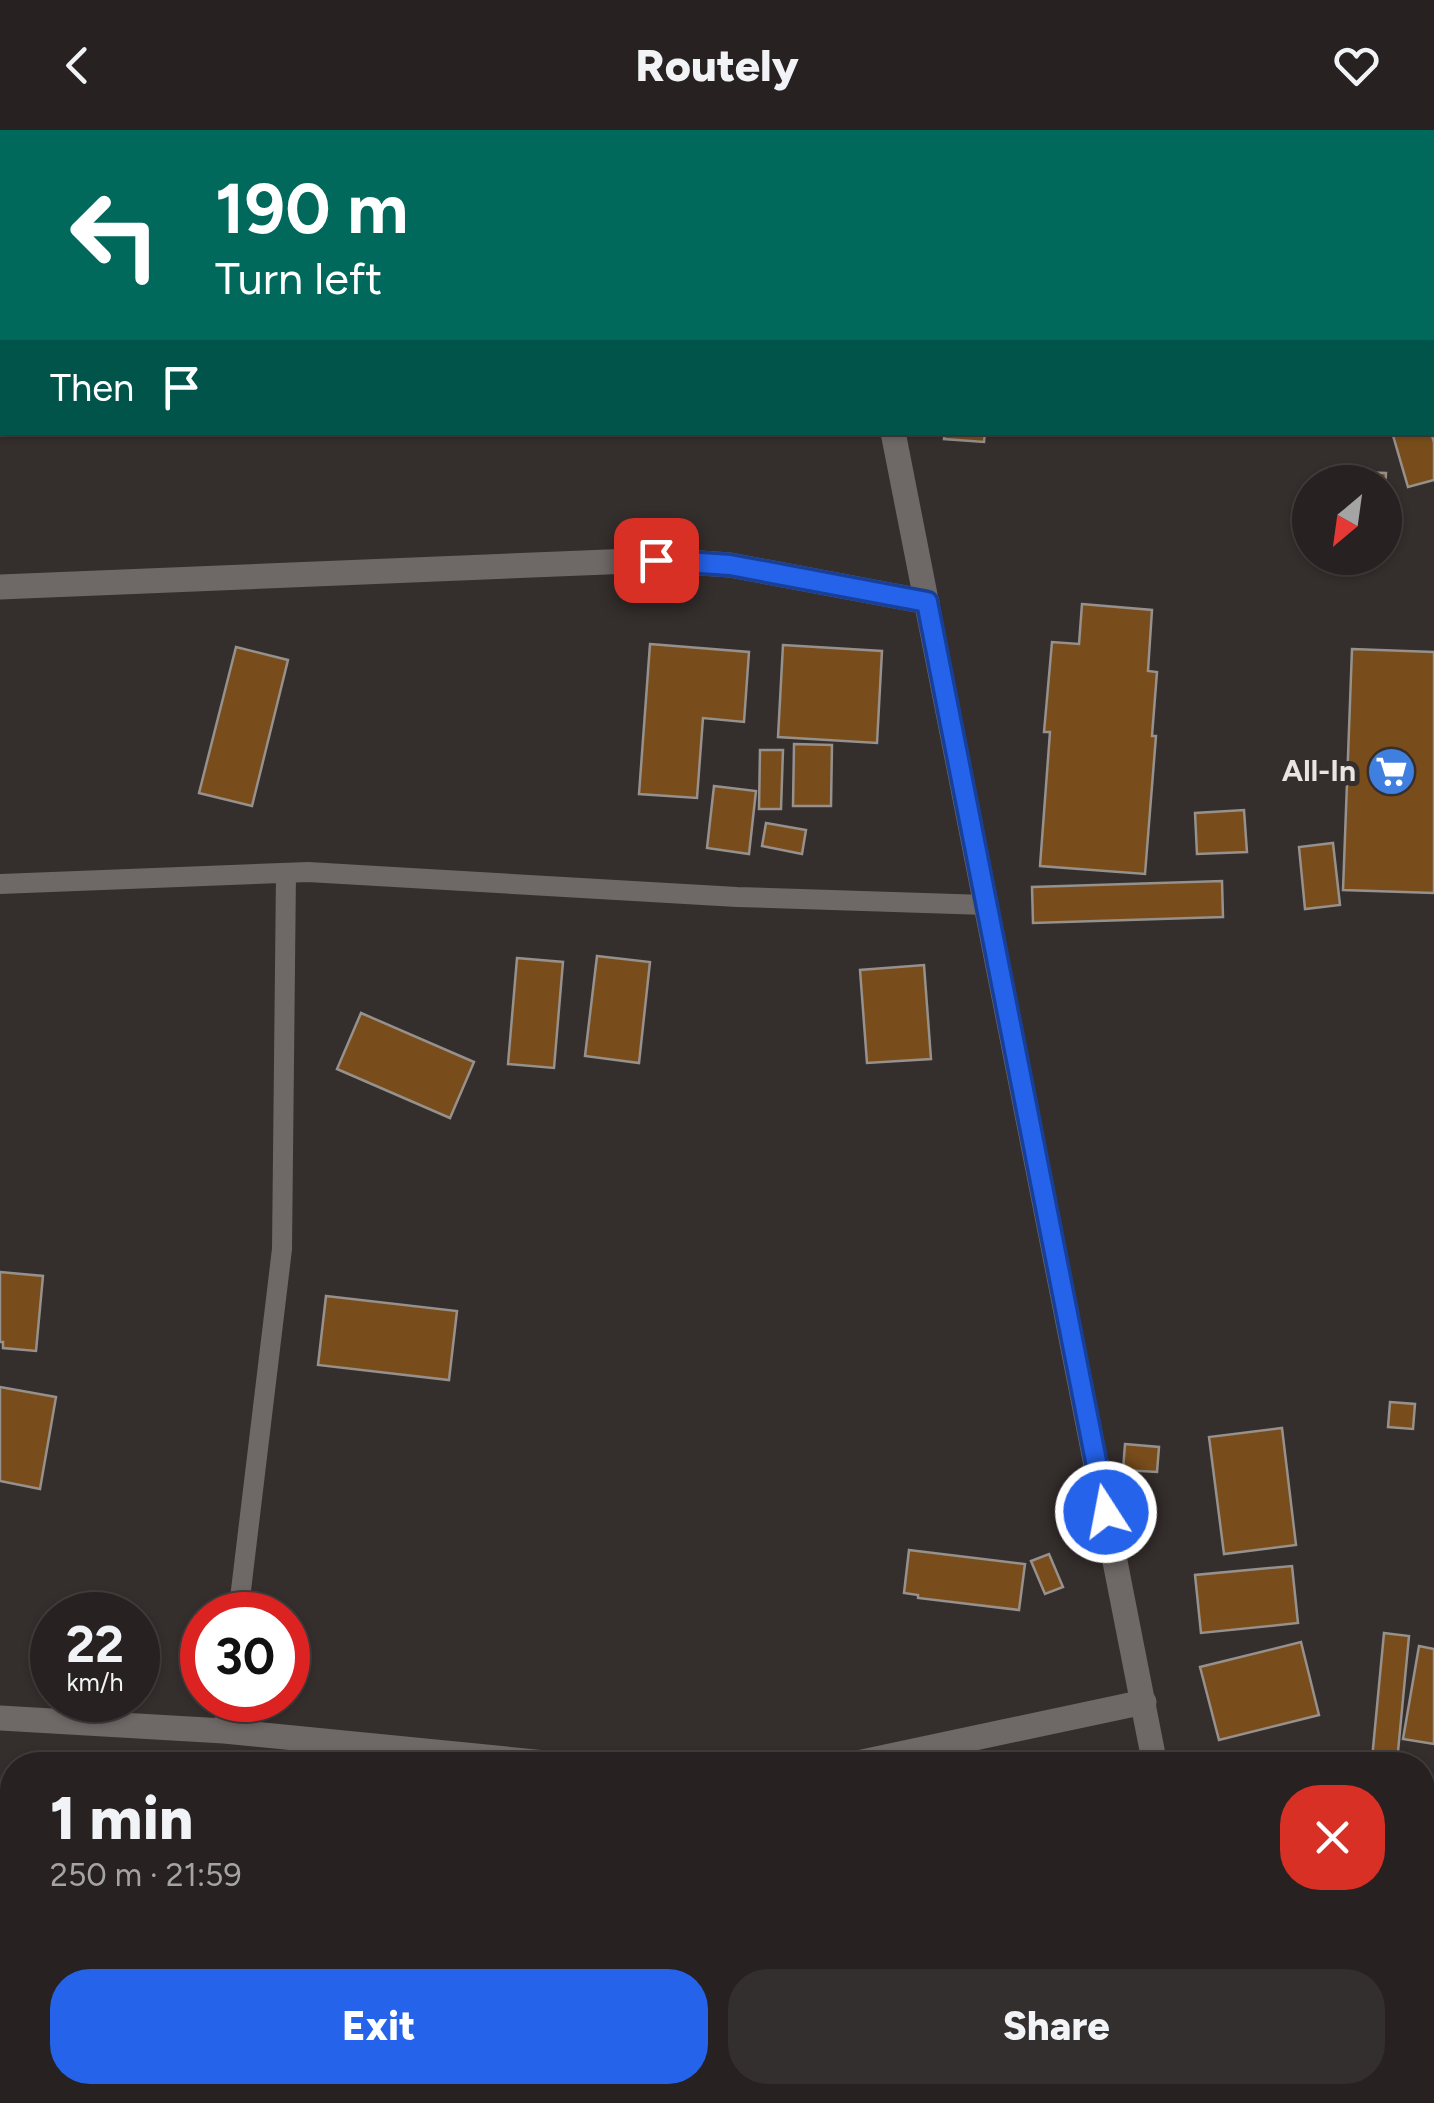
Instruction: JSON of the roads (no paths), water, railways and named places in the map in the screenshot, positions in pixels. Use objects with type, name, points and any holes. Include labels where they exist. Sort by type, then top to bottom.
[{"type":"street","points":[[894,435],[1153,1752]]},
{"type":"street","points":[[0,588],[656,560],[730,565],[927,602]]},
{"type":"street","points":[[909,1752],[1144,1702]]},
{"type":"street","points":[[0,1718],[224,1731],[435,1752]]},
{"type":"lane","points":[[241,1592],[282,1249],[286,873]]},
{"type":"lane","points":[[0,884],[327,873],[737,897],[986,905]]},
{"type":"lane","points":[[224,1731],[225,1722]]},
{"type":"place","name":"All-In","points":[[1391,771]]}]
